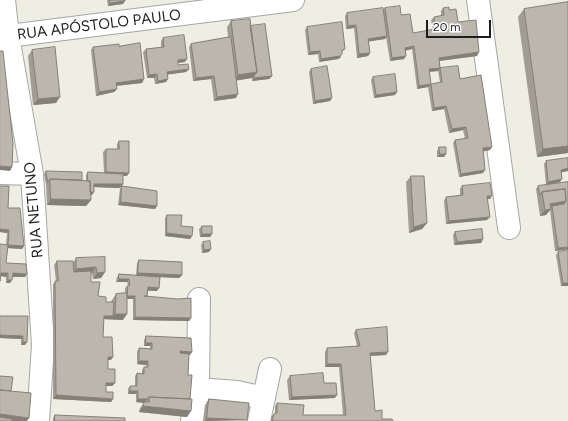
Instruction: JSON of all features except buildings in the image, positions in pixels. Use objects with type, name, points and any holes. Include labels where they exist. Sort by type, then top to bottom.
[{"type":"street","name":"RUA NETUNO","points":[[4,0],[4,36],[32,174],[43,346],[38,421]]},
{"type":"street","name":"RUA APÓSTOLO PAULO","points":[[4,36],[293,0]]},
{"type":"street","points":[[478,0],[509,228]]},
{"type":"street","points":[[0,173],[32,174]]},
{"type":"street","points":[[192,421],[198,388],[199,299]]},
{"type":"street","points":[[259,421],[270,369]]},
{"type":"street","points":[[198,388],[237,392],[264,398]]}]
